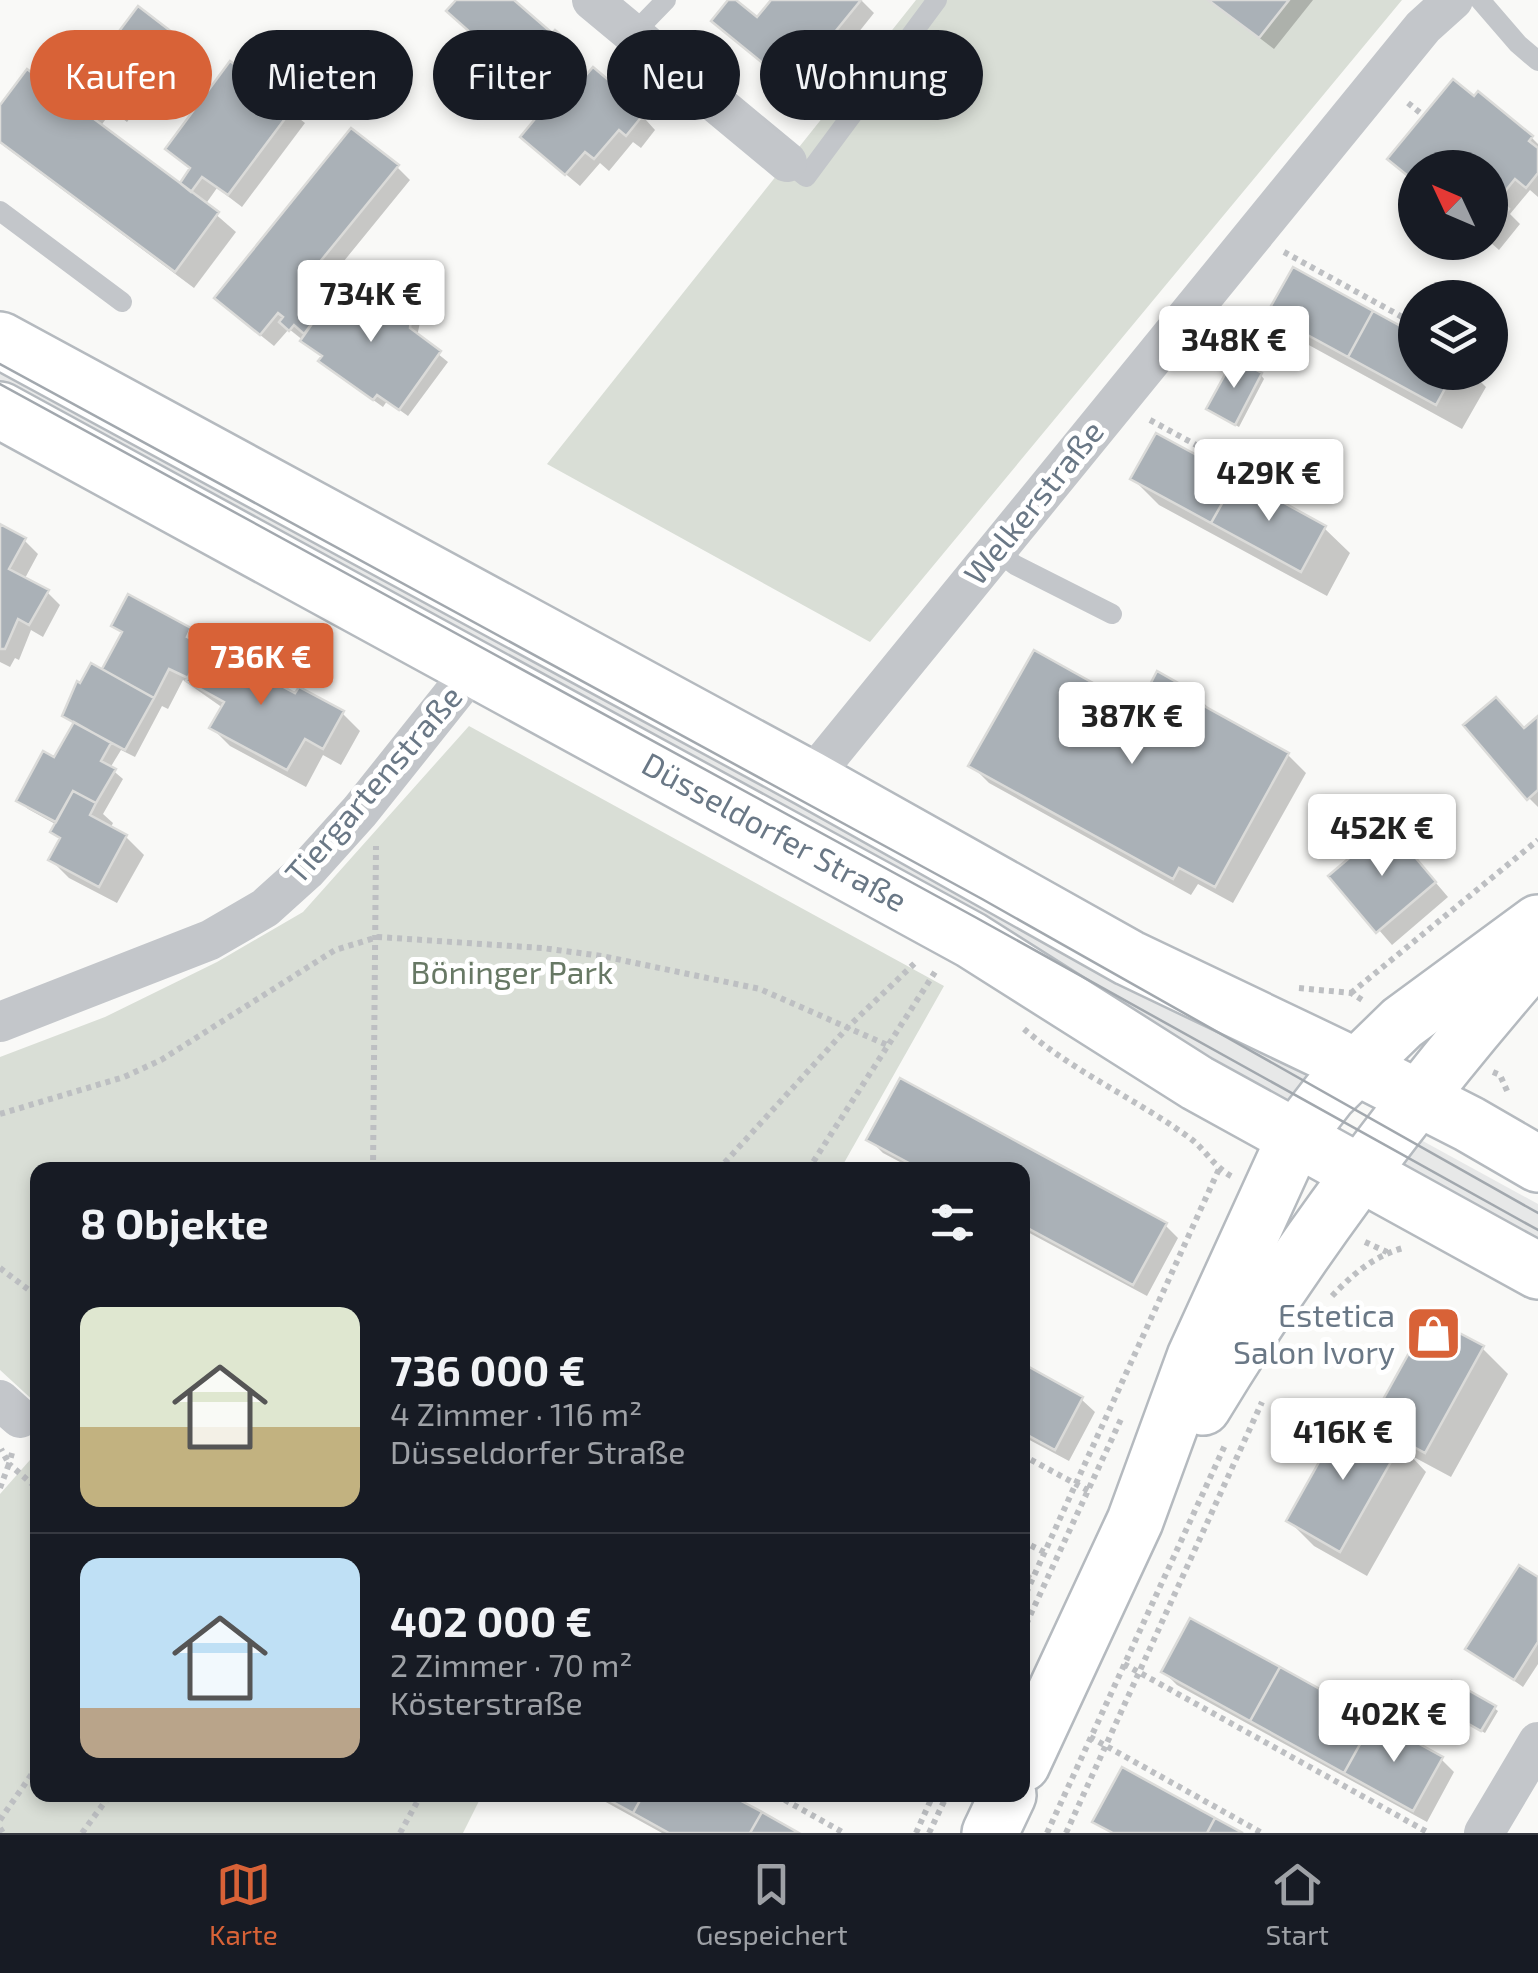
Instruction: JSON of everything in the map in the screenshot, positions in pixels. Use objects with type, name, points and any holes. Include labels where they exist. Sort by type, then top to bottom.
[{"type":"main road","name":"Düsseldorfer Straße","points":[[0,340],[810,778],[1128,958],[1355,1066],[1538,1164]]},
{"type":"main road","name":"Düsseldorfer Straße","points":[[0,410],[970,940],[1197,1082],[1538,1271]]},
{"type":"main road","points":[[1030,1747],[1135,1521],[1195,1356],[1295,1138],[1355,1066],[1417,1010],[1538,923]]},
{"type":"main road","points":[[1135,1521],[1324,1220],[1454,1050],[1538,954]]},
{"type":"main road","points":[[990,1833],[1005,1802]]},
{"type":"street","points":[[592,0],[629,30]]},
{"type":"street","name":"Welkerstraße","points":[[810,778],[1424,27],[1453,0]]},
{"type":"street","points":[[737,120],[787,162]]},
{"type":"street","name":"Tiergartenstraße","points":[[0,1022],[210,940],[251,916],[306,871],[360,811],[474,668]]},
{"type":"street","points":[[1484,1833],[1538,1742]]},
{"type":"lane","points":[[638,30],[666,0]]},
{"type":"lane","points":[[787,162],[806,177],[937,0]]},
{"type":"lane","points":[[1480,0],[1538,61]]},
{"type":"lane","points":[[0,212],[122,302]]},
{"type":"lane","points":[[996,550],[1015,566],[1112,614]]},
{"type":"path","points":[[1274,247],[1398,315]]},
{"type":"path","points":[[1138,414],[1294,498]]},
{"type":"path","points":[[360,811],[376,835],[373,1162]]},
{"type":"path","points":[[1283,987],[1351,994],[1538,840]]},
{"type":"path","points":[[0,1114],[124,1077],[161,1060],[335,950],[378,937],[602,956],[760,989],[887,1046]]},
{"type":"path","points":[[725,1162],[848,1026],[927,952]]},
{"type":"path","points":[[813,1162],[943,960]]},
{"type":"path","points":[[1500,1076],[1506,1091]]},
{"type":"path","points":[[1030,1585],[1219,1170],[1190,1138]]},
{"type":"path","points":[[1351,1248],[1376,1237]]},
{"type":"path","points":[[1325,1303],[1352,1276],[1387,1252],[1402,1249]]},
{"type":"path","points":[[0,1268],[30,1291]]},
{"type":"path","points":[[1066,1833],[1270,1386]]},
{"type":"path","points":[[0,1488],[9,1464],[6,1422]]},
{"type":"path","points":[[1047,1833],[1230,1435]]},
{"type":"path","points":[[1030,1458],[1088,1492]]},
{"type":"path","points":[[1030,1545],[1057,1558]]},
{"type":"path","points":[[1124,1664],[1429,1833]]},
{"type":"path","points":[[1090,1737],[1262,1833]]},
{"type":"path","points":[[0,1820],[30,1777]]},
{"type":"path","points":[[82,1833],[105,1802]]},
{"type":"path","points":[[400,1833],[417,1802]]},
{"type":"path","points":[[789,1802],[844,1833]]},
{"type":"path","points":[[916,1833],[928,1802]]},
{"type":"path","points":[[929,1833],[943,1804],[940,1802]]},
{"type":"shaded area","points":[[0,353],[1237,1035],[1304,1073],[1306,1079],[1289,1101],[1050,965],[0,394]]},
{"type":"shaded area","points":[[1421,1140],[1538,1204],[1538,1240],[1404,1166],[1403,1160]]},
{"type":"green space","points":[[916,0],[1402,0],[870,642],[547,464],[821,120],[983,120],[983,30],[892,30]]},
{"type":"green space","name":"Böninger Park","points":[[469,726],[944,986],[845,1162],[30,1162],[30,1398],[0,1370],[0,1057],[105,1017],[217,962],[303,912]]},
{"type":"green space","points":[[30,1460],[30,1802],[478,1802],[463,1833],[0,1833],[0,1494]]},
{"type":"building","points":[[456,0],[514,0],[549,30],[467,30],[446,11]]},
{"type":"building","points":[[728,0],[736,0],[757,17],[771,0],[861,0],[837,30],[760,30],[760,61],[740,45],[740,30],[722,30],[711,21]]},
{"type":"building","points":[[1208,0],[1289,0],[1259,38]]},
{"type":"building","points":[[138,6],[169,30],[120,30]]},
{"type":"building","points":[[230,61],[232,120],[284,120],[228,195],[202,177],[191,192],[180,183],[190,168],[165,149],[186,120],[212,120],[212,85]]},
{"type":"building","points":[[593,67],[607,79],[607,120],[639,120],[626,136],[619,130],[594,159],[585,152],[565,175],[520,137],[534,120],[587,120],[587,74]]},
{"type":"building","points":[[27,69],[30,120],[95,120],[219,212],[175,272],[0,142],[0,105]]},
{"type":"building","points":[[1453,79],[1474,96],[1478,91],[1533,136],[1529,141],[1538,148],[1538,173],[1526,188],[1515,179],[1508,188],[1508,150],[1398,150],[1398,168],[1387,159]]},
{"type":"building","points":[[351,128],[399,165],[301,285],[325,306],[304,334],[294,325],[289,331],[279,322],[283,317],[278,313],[260,335],[214,298]]},
{"type":"building","points":[[1293,267],[1373,311],[1348,357],[1267,313]]},
{"type":"building","points":[[342,281],[375,303],[385,297],[402,298],[412,311],[410,328],[441,351],[399,410],[377,395],[373,400],[318,361],[322,356],[300,341]]},
{"type":"building","points":[[1373,311],[1398,325],[1398,384],[1348,357]]},
{"type":"building","points":[[1234,358],[1262,373],[1235,425],[1206,409]]},
{"type":"building","points":[[1408,390],[1444,390],[1436,405]]},
{"type":"building","points":[[1156,433],[1237,477],[1211,523],[1130,479]]},
{"type":"building","points":[[1237,477],[1326,526],[1301,572],[1211,523]]},
{"type":"building","points":[[0,524],[26,538],[9,569],[49,590],[29,625],[18,619],[5,649],[0,649]]},
{"type":"building","points":[[128,594],[191,628],[187,637],[205,646],[188,678],[169,669],[154,698],[102,669],[122,632],[111,626]]},
{"type":"building","points":[[209,637],[248,659],[241,673],[270,689],[274,682],[295,693],[299,687],[344,711],[323,749],[305,739],[287,770],[209,728],[224,702],[186,681]]},
{"type":"building","points":[[1034,650],[1138,708],[1157,671],[1201,696],[1197,702],[1289,753],[1215,887],[1179,868],[1173,879],[968,766]]},
{"type":"building","points":[[91,663],[154,698],[125,750],[62,716],[77,681],[80,683]]},
{"type":"building","points":[[1496,697],[1524,728],[1538,716],[1538,790],[1527,800],[1463,725]]},
{"type":"building","points":[[74,722],[111,743],[101,761],[116,769],[96,803],[73,791],[56,822],[16,801],[43,751],[54,757]]},
{"type":"building","points":[[73,791],[96,803],[90,815],[127,835],[99,887],[48,860],[60,838],[50,832]]},
{"type":"building","points":[[1388,825],[1436,882],[1376,933],[1328,876]]},
{"type":"building","points":[[900,1078],[1167,1223],[1133,1285],[1030,1229],[1030,1162],[907,1162],[866,1140]]},
{"type":"building","points":[[1429,1317],[1484,1346],[1425,1453],[1370,1423]]},
{"type":"building","points":[[1030,1367],[1083,1397],[1055,1450],[1030,1436]]},
{"type":"building","points":[[1346,1414],[1401,1444],[1340,1552],[1286,1521]]},
{"type":"building","points":[[1519,1565],[1538,1577],[1538,1642],[1514,1680],[1465,1649]]},
{"type":"building","points":[[1190,1618],[1280,1667],[1250,1721],[1161,1672]]},
{"type":"building","points":[[1280,1667],[1374,1719],[1344,1773],[1250,1721]]},
{"type":"building","points":[[1452,1681],[1496,1706],[1481,1731],[1437,1706]]},
{"type":"building","points":[[1374,1719],[1443,1757],[1413,1811],[1344,1773]]},
{"type":"building","points":[[1122,1767],[1215,1818],[1207,1833],[1113,1833],[1092,1822]]},
{"type":"building","points":[[613,1802],[639,1802],[633,1813]]},
{"type":"building","points":[[639,1802],[743,1802],[762,1812],[750,1833],[669,1833],[633,1813]]},
{"type":"building","points":[[762,1812],[799,1833],[750,1833]]},
{"type":"building","points":[[1215,1818],[1243,1833],[1207,1833]]},
{"type":"tram line","points":[[0,364],[982,899],[1538,1213]]},
{"type":"tram line","points":[[0,384],[1538,1230]]},
{"type":"place","name":"Estetica Salon Ivory","points":[[1434,1334]]}]
